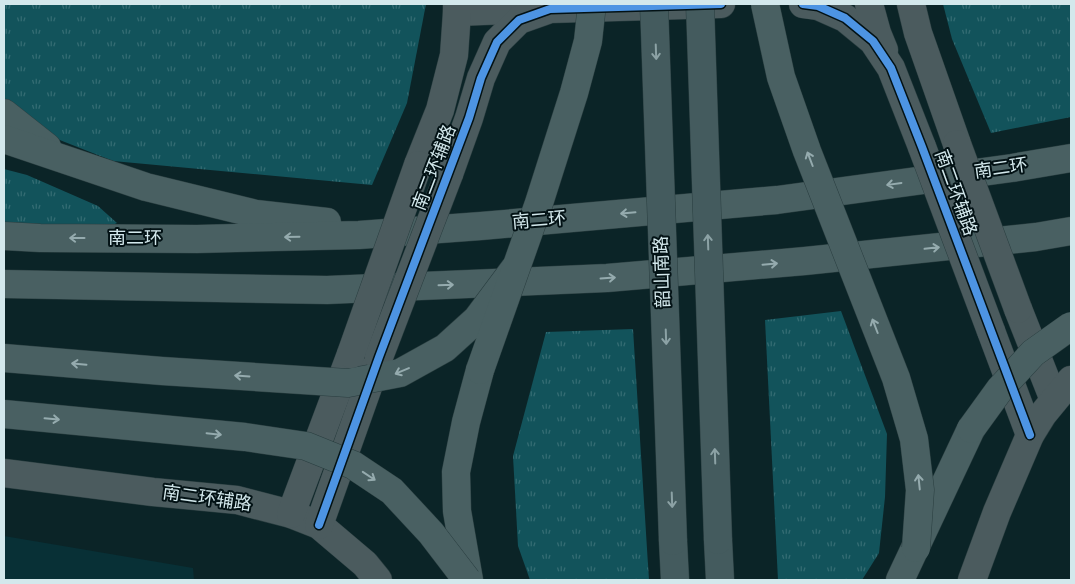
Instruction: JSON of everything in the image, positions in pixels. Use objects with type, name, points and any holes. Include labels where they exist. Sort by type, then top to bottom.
[{"type":"highway","points":[[468,580],[457,511],[456,472],[466,422],[480,370],[539,203],[574,93],[588,40],[592,4]]},
{"type":"highway","points":[[765,4],[781,76],[806,151],[896,378],[914,439],[920,490],[916,548],[907,580]]},
{"type":"highway","points":[[4,113],[60,157]]},
{"type":"highway","points":[[4,139],[146,187],[256,214],[352,225],[481,226]]},
{"type":"highway","name":"南二环","points":[[4,236],[207,239],[359,235],[777,200],[1071,158]]},
{"type":"highway","points":[[4,284],[327,290],[607,278],[805,261],[1036,237],[1071,231]]},
{"type":"highway","points":[[4,358],[162,371],[348,383],[400,373],[445,348],[477,319],[515,268]]},
{"type":"highway","points":[[900,580],[971,429],[1000,389],[1033,353],[1071,326]]},
{"type":"highway","points":[[4,414],[245,437],[306,446],[353,465],[392,491],[431,533],[468,580]]},
{"type":"main road","name":"韶山南路","points":[[654,4],[675,580]]},
{"type":"main road","points":[[700,4],[720,580]]},
{"type":"street","name":"南二环辅路","points":[[4,473],[152,492],[237,500],[291,514],[319,525],[379,357],[497,42],[520,20],[550,9],[721,4]]},
{"type":"street","name":"南二环辅路","points":[[803,4],[818,6],[845,18],[873,41],[891,68],[1030,435]]},
{"type":"street","points":[[869,4],[877,33],[891,68]]},
{"type":"street","points":[[911,4],[918,33],[957,144],[1054,400]]},
{"type":"street","points":[[482,78],[494,7]]},
{"type":"street","points":[[291,514],[351,354],[418,165],[440,110],[454,54],[457,8],[550,9]]},
{"type":"street","points":[[972,580],[997,512],[1030,435],[1054,400],[1071,380]]},
{"type":"street","points":[[319,525],[365,564],[378,580]]},
{"type":"shaded area","points":[[4,536],[193,568],[194,580],[4,580]]},
{"type":"green space","points":[[4,4],[426,4],[407,103],[372,185],[113,161],[47,135],[4,108]]},
{"type":"green space","points":[[943,4],[1071,4],[1071,117],[991,133],[952,39]]},
{"type":"green space","points":[[4,169],[27,175],[98,206],[117,223],[89,235],[4,229]]},
{"type":"green space","points":[[841,311],[887,434],[885,497],[879,553],[862,580],[778,580],[765,320]]},
{"type":"green space","points":[[633,329],[649,580],[530,580],[518,546],[513,456],[546,332]]},
{"type":"cycle path","points":[[319,525],[379,357],[469,118],[481,78],[497,42],[519,20],[550,9],[721,4]]},
{"type":"cycle path","points":[[803,4],[818,6],[845,18],[873,41],[891,68],[1030,435]]}]
